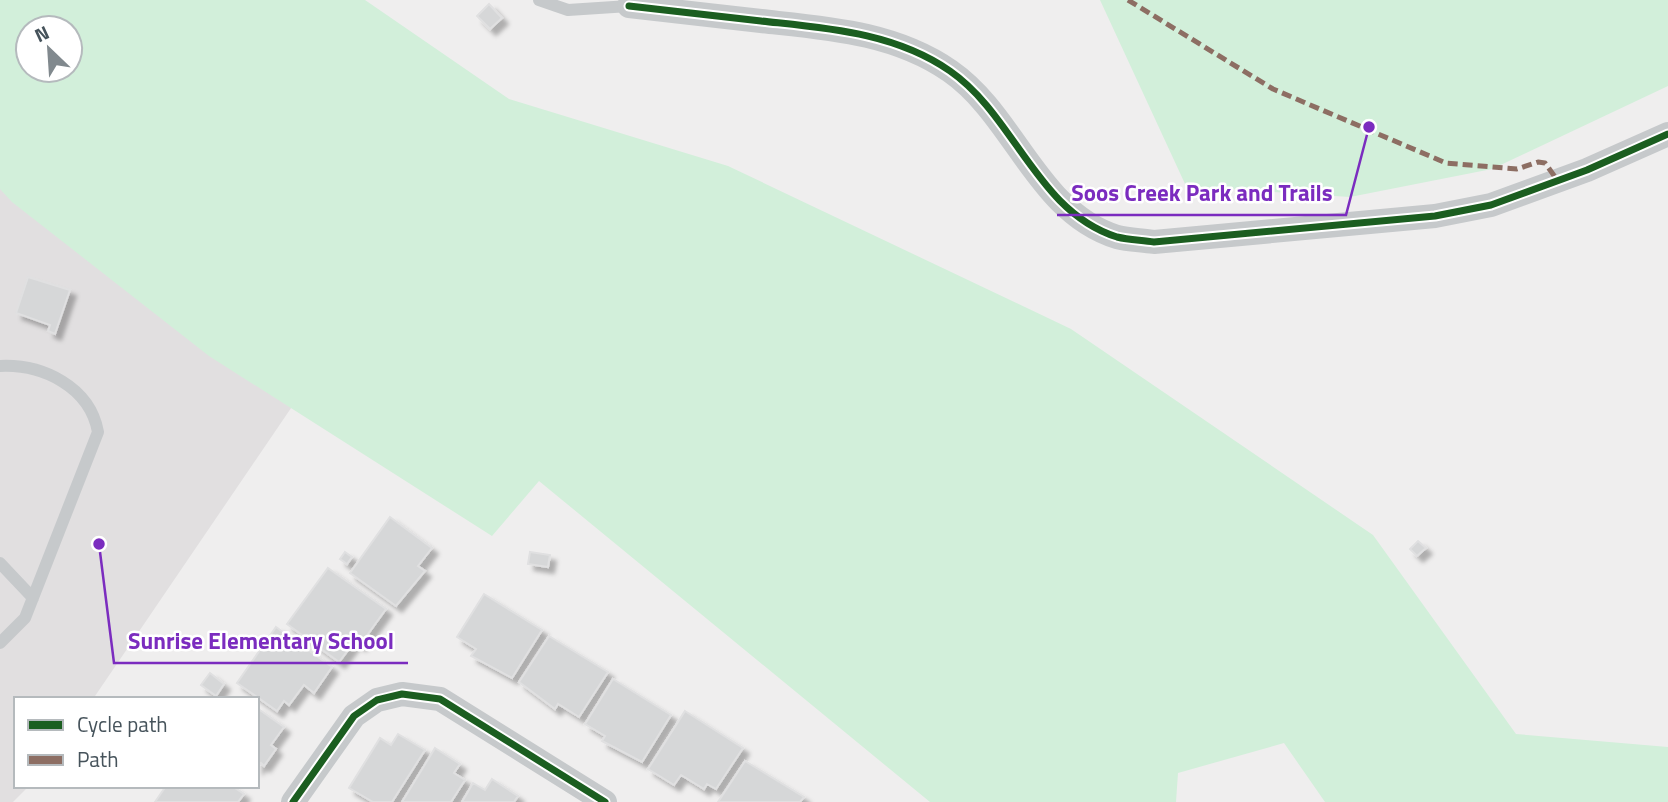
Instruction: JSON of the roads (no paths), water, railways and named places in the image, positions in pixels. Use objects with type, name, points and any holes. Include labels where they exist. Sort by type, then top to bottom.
[{"type":"street","points":[[625,3],[848,31],[915,53],[950,71],[986,105],[1055,195],[1082,220],[1118,237],[1154,242],[1435,216],[1492,205],[1587,170],[1668,134]]},
{"type":"street","points":[[293,802],[354,716],[377,700],[402,694],[440,699],[606,802]]},
{"type":"lane","points":[[539,0],[568,10],[625,3]]},
{"type":"lane","points":[[0,366],[18,365],[47,371],[94,412],[99,432],[25,618],[0,643]]},
{"type":"lane","points":[[0,563],[33,598]]},
{"type":"place","name":"Soos Creek Park and Trails","points":[[1369,127]]},
{"type":"place","name":"Sunrise Elementary School","points":[[99,544]]}]
